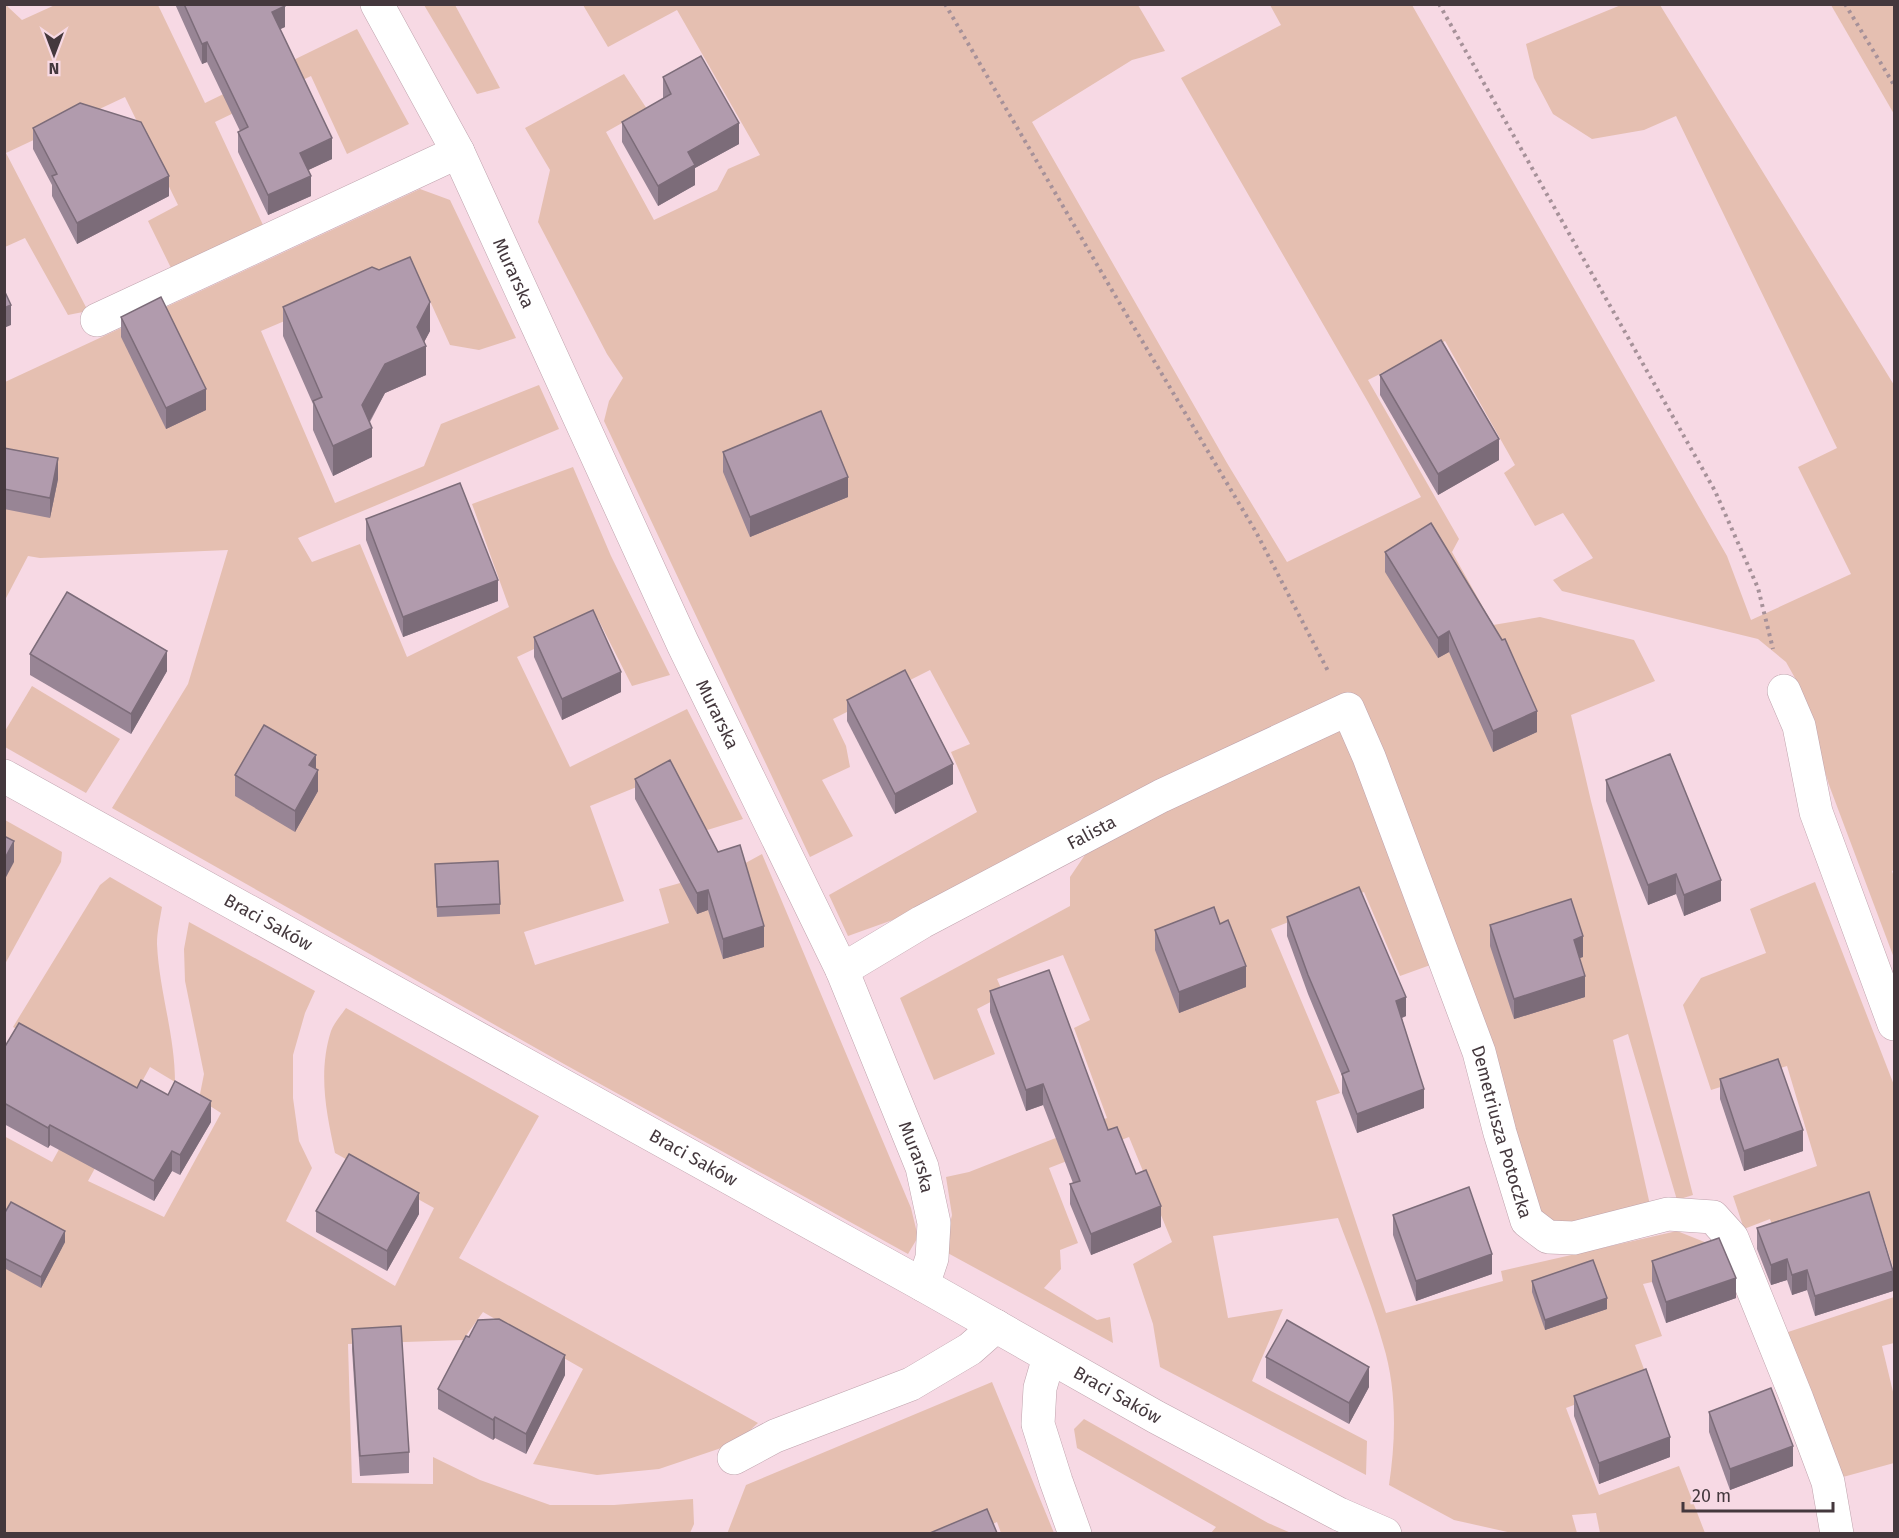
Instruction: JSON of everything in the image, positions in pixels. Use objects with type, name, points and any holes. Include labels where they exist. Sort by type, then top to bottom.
[{"type":"street","name":"Murarska","points":[[377,4],[458,152],[683,644],[842,970],[922,1167],[934,1223],[932,1258],[923,1285]]},
{"type":"street","points":[[97,320],[458,152]]},
{"type":"street","points":[[1784,691],[1799,726],[1816,812],[1894,1024]]},
{"type":"street","name":"Falista","points":[[842,970],[922,922],[1161,796],[1348,709]]},
{"type":"street","name":"Demetriusza Potoczka","points":[[1348,709],[1369,757],[1479,1052],[1500,1133],[1527,1221],[1548,1237],[1574,1238],[1668,1214],[1713,1217],[1731,1238],[1797,1399],[1828,1482],[1837,1533]]},
{"type":"street","name":"Braci Saków","points":[[4,776],[1148,1412],[1339,1514],[1385,1533]]},
{"type":"street","points":[[734,1458],[775,1436],[911,1384],[970,1349],[996,1326]]},
{"type":"street","points":[[1049,1357],[1040,1388],[1038,1424],[1075,1533]]},
{"type":"path","points":[[945,4],[1256,532],[1348,709]]},
{"type":"path","points":[[1439,4],[1715,491],[1758,588],[1784,691]]},
{"type":"path","points":[[1845,4],[1894,86]]},
{"type":"shaded area","points":[[5,5],[22,20],[55,5],[158,5],[205,103],[357,29],[409,124],[347,154],[311,76],[215,122],[263,225],[172,270],[148,221],[178,205],[125,97],[6,153],[88,311],[68,315],[25,238],[5,247]]},
{"type":"shaded area","points":[[424,5],[455,5],[500,88],[477,94]]},
{"type":"shaded area","points":[[583,5],[1138,5],[1165,51],[1132,60],[1032,122],[1227,463],[1287,562],[1421,497],[1181,78],[1281,25],[1270,5],[1412,5],[1727,556],[1751,620],[1851,574],[1798,467],[1837,448],[1676,116],[1644,130],[1592,139],[1553,114],[1534,78],[1526,44],[1621,5],[1660,5],[1894,385],[1894,870],[1892,871],[1894,877],[1894,958],[1829,785],[1800,687],[1786,662],[1758,639],[1562,591],[1553,580],[1593,558],[1563,513],[1535,526],[1504,473],[1515,465],[1445,341],[1368,380],[1459,539],[1452,552],[1493,625],[1540,617],[1634,640],[1655,681],[1571,715],[1591,801],[1693,1195],[1677,1200],[1628,1034],[1613,1040],[1650,1205],[1556,1229],[1535,1217],[1351,692],[1181,769],[901,917],[848,936],[829,895],[977,812],[951,752],[970,744],[930,670],[833,719],[846,746],[850,767],[822,780],[853,836],[810,857],[604,421],[609,401],[623,378],[607,354],[538,222],[550,170],[525,128],[624,74],[647,109],[606,132],[654,220],[717,190],[728,169],[760,155],[677,10],[608,47]]},
{"type":"shaded area","points":[[1831,5],[1894,5],[1894,114]]},
{"type":"shaded area","points":[[420,189],[450,200],[516,338],[479,350],[450,345],[414,266],[261,331],[335,503],[424,466],[441,424],[539,385],[559,429],[298,538],[312,562],[360,544],[407,657],[509,607],[472,504],[573,467],[611,556],[670,675],[632,686],[598,619],[517,657],[570,767],[687,709],[743,819],[704,831],[671,773],[590,806],[624,901],[524,932],[535,965],[669,923],[659,889],[740,866],[762,854],[911,1208],[918,1237],[908,1254],[564,1064],[112,808],[188,684],[228,550],[40,558],[28,556],[5,600],[5,382]]},
{"type":"shaded area","points":[[32,686],[120,739],[86,793],[5,747],[5,731]]},
{"type":"shaded area","points":[[1344,721],[1436,963],[1400,976],[1364,892],[1271,929],[1340,1093],[1316,1101],[1386,1313],[1503,1281],[1501,1271],[1677,1231],[1722,1249],[1652,1282],[1643,1284],[1662,1336],[1635,1345],[1647,1377],[1566,1408],[1599,1495],[1679,1466],[1705,1533],[1600,1533],[1596,1513],[1572,1515],[1577,1533],[1512,1533],[1454,1520],[1389,1485],[1394,1414],[1388,1361],[1373,1312],[1338,1218],[1213,1236],[1228,1318],[1283,1309],[1252,1381],[1367,1441],[1366,1475],[1160,1367],[1153,1324],[1133,1264],[1172,1242],[1129,1137],[1049,1168],[1078,1243],[1060,1250],[1061,1269],[1044,1288],[1097,1320],[1110,1317],[1113,1343],[944,1251],[952,1215],[946,1177],[969,1172],[1107,1118],[1074,1028],[1090,1020],[1063,955],[997,979],[1004,995],[977,1009],[995,1054],[934,1080],[900,998],[1070,906],[1070,877],[1091,846]]},
{"type":"shaded area","points":[[5,820],[62,852],[61,862],[5,964]]},
{"type":"shaded area","points":[[110,877],[162,907],[158,930],[158,961],[172,1047],[175,1082],[150,1067],[88,1181],[164,1217],[221,1113],[199,1099],[204,1074],[185,981],[184,949],[189,922],[315,991],[305,1013],[293,1055],[293,1098],[299,1141],[312,1168],[286,1221],[395,1286],[434,1208],[335,1153],[326,1107],[325,1062],[331,1031],[346,1008],[539,1116],[459,1258],[758,1423],[736,1443],[659,1469],[597,1475],[533,1464],[583,1369],[483,1312],[463,1340],[348,1344],[352,1483],[433,1484],[433,1457],[480,1480],[550,1505],[614,1505],[693,1499],[694,1524],[690,1533],[5,1533],[4,1136],[52,1162],[100,1075],[13,1027],[100,885]]},
{"type":"shaded area","points":[[1815,882],[1894,1085],[1894,1270],[1872,1201],[1775,1233],[1770,1219],[1744,1229],[1733,1196],[1817,1166],[1787,1066],[1711,1090],[1683,1005],[1701,978],[1766,953],[1750,909]]},
{"type":"shaded area","points":[[1894,1297],[1894,1343],[1882,1346],[1894,1396],[1894,1463],[1843,1477],[1785,1333]]},
{"type":"shaded area","points":[[992,1382],[1054,1533],[1001,1533],[997,1522],[970,1534],[727,1534],[746,1485]]},
{"type":"shaded area","points":[[1084,1419],[1268,1523],[1291,1533],[1211,1533],[1216,1527],[1077,1448],[1074,1429]]},
{"type":"building","points":[[184,4],[284,4],[285,6],[272,12],[332,138],[300,153],[311,176],[268,195],[238,132],[248,127],[207,42],[202,44]]},
{"type":"building","points":[[701,56],[739,123],[688,152],[695,165],[658,186],[622,122],[671,94],[663,77]]},
{"type":"building","points":[[80,103],[141,122],[169,176],[77,223],[52,176],[57,174],[33,128]]},
{"type":"building","points":[[410,257],[430,302],[417,327],[426,346],[385,364],[362,405],[372,428],[333,446],[313,401],[322,397],[283,307],[372,267],[379,270]]},
{"type":"building","points":[[4,290],[11,305],[4,308]]},
{"type":"building","points":[[161,297],[206,389],[166,408],[121,317]]},
{"type":"building","points":[[1441,340],[1499,439],[1438,474],[1380,375]]},
{"type":"building","points":[[821,411],[848,477],[750,517],[723,452]]},
{"type":"building","points":[[4,448],[58,458],[50,498],[4,489]]},
{"type":"building","points":[[460,483],[498,580],[403,617],[366,519]]},
{"type":"building","points":[[1431,523],[1502,640],[1505,639],[1537,711],[1493,731],[1449,631],[1438,638],[1385,552]]},
{"type":"building","points":[[67,592],[167,651],[131,714],[30,654]]},
{"type":"building","points":[[593,610],[621,672],[562,699],[534,637]]},
{"type":"building","points":[[905,670],[953,764],[895,794],[847,700]]},
{"type":"building","points":[[264,725],[316,755],[309,765],[318,770],[295,811],[235,775]]},
{"type":"building","points":[[1670,754],[1721,880],[1684,895],[1676,874],[1648,885],[1606,780]]},
{"type":"building","points":[[670,760],[718,852],[740,845],[764,926],[723,939],[708,890],[697,893],[635,779]]},
{"type":"building","points":[[4,836],[14,841],[4,860]]},
{"type":"building","points":[[498,861],[500,904],[437,907],[435,864]]},
{"type":"building","points":[[1359,887],[1406,997],[1396,1001],[1424,1089],[1357,1114],[1342,1074],[1349,1071],[1308,975],[1287,917]]},
{"type":"building","points":[[1571,899],[1583,936],[1574,940],[1585,976],[1514,999],[1490,925]]},
{"type":"building","points":[[1214,907],[1220,924],[1228,920],[1246,966],[1179,992],[1155,930]]},
{"type":"building","points":[[1049,970],[1108,1130],[1117,1127],[1136,1174],[1146,1170],[1161,1206],[1091,1234],[1070,1184],[1080,1181],[1043,1084],[1026,1090],[990,991]]},
{"type":"building","points":[[19,1023],[137,1088],[141,1080],[168,1095],[175,1081],[211,1101],[180,1155],[172,1151],[154,1181],[50,1125],[48,1128],[4,1103],[4,1048]]},
{"type":"building","points":[[1778,1059],[1803,1130],[1744,1151],[1720,1079]]},
{"type":"building","points":[[349,1154],[419,1193],[387,1251],[316,1211]]},
{"type":"building","points":[[1469,1187],[1492,1254],[1416,1281],[1393,1215]]},
{"type":"building","points":[[1869,1192],[1893,1271],[1815,1296],[1807,1270],[1792,1275],[1787,1259],[1771,1265],[1757,1228]]},
{"type":"building","points":[[11,1202],[65,1231],[41,1277],[4,1258],[4,1214]]},
{"type":"building","points":[[1719,1238],[1736,1278],[1666,1302],[1652,1261]]},
{"type":"building","points":[[1593,1260],[1607,1298],[1545,1320],[1532,1281]]},
{"type":"building","points":[[499,1319],[565,1355],[526,1434],[495,1417],[493,1420],[438,1389],[466,1336],[469,1337],[478,1320]]},
{"type":"building","points":[[1287,1320],[1369,1367],[1349,1403],[1266,1357]]},
{"type":"building","points":[[401,1326],[409,1452],[360,1456],[352,1329]]},
{"type":"building","points":[[1646,1369],[1670,1437],[1599,1463],[1574,1396]]},
{"type":"building","points":[[1771,1388],[1793,1446],[1730,1469],[1709,1412]]},
{"type":"building","points":[[987,1509],[997,1533],[930,1533]]}]
